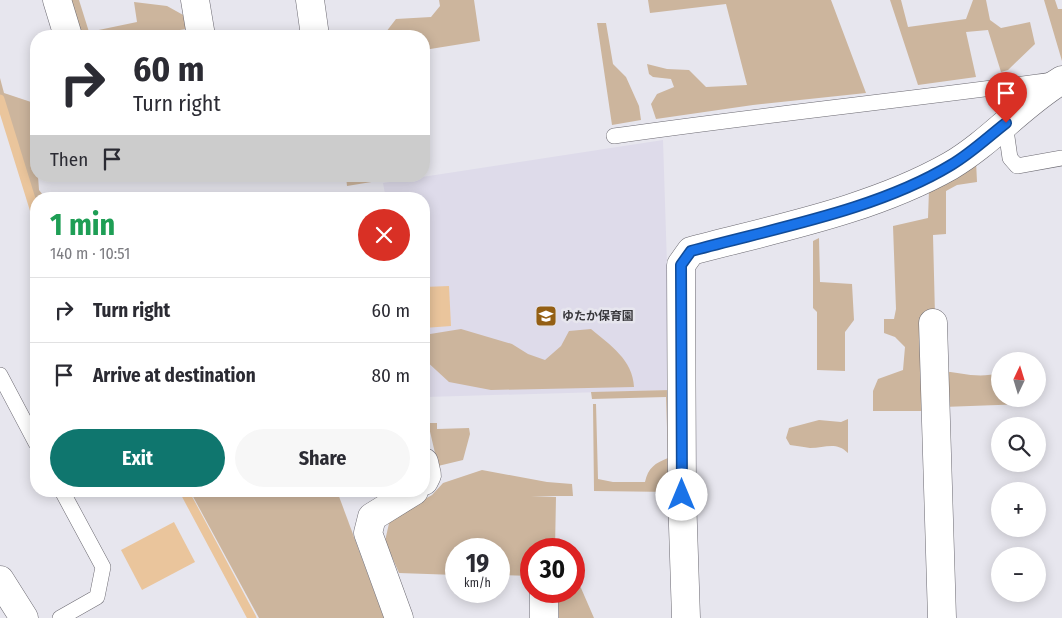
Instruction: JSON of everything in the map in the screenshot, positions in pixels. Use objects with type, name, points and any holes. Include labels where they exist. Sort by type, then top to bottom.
[{"type":"street","points":[[57,0],[66,30]]},
{"type":"street","points":[[195,0],[200,30]]},
{"type":"street","points":[[310,0],[314,30]]},
{"type":"street","points":[[686,618],[682,495],[681,265],[691,251],[845,209],[906,188],[952,165],[1062,79]]},
{"type":"street","points":[[933,323],[942,618]]},
{"type":"street","points":[[399,618],[368,533],[372,516],[404,497]]},
{"type":"street","points":[[0,580],[24,618]]},
{"type":"street","points":[[544,603],[544,618]]},
{"type":"lane","points":[[614,136],[758,115],[898,101],[1062,79]]},
{"type":"lane","points":[[1006,123],[1010,158],[1017,166],[1062,158]]},
{"type":"lane","points":[[0,375],[30,432]]},
{"type":"lane","points":[[60,618],[97,597],[103,567],[65,497]]},
{"type":"shaded area","points":[[70,0],[79,0],[88,30],[79,30]]},
{"type":"shaded area","points":[[439,0],[474,0],[480,41],[430,49],[430,30],[388,30],[396,19],[431,17],[440,6]]},
{"type":"shaded area","points":[[648,0],[831,0],[866,93],[753,105],[656,119],[651,104],[657,94],[674,87],[671,79],[653,77],[649,74],[647,64],[667,69],[689,70],[706,87],[747,85],[726,4],[650,13]]},
{"type":"shaded area","points":[[890,0],[901,0],[908,27],[966,19],[973,0],[986,0],[990,20],[1001,28],[1030,22],[1035,44],[1008,70],[1001,72],[988,30],[966,32],[976,77],[918,85]]},
{"type":"shaded area","points":[[1044,0],[1055,0],[1058,9],[1062,9],[1062,61]]},
{"type":"shaded area","points":[[134,2],[167,6],[185,16],[186,29],[99,30],[137,22]]},
{"type":"shaded area","points":[[597,23],[606,23],[613,64],[626,77],[639,106],[641,120],[612,125]]},
{"type":"shaded area","points":[[0,78],[4,93],[30,102],[30,182],[38,182],[41,192],[30,192],[30,207],[0,108]]},
{"type":"shaded area","name":"ゆたか保育園","points":[[663,140],[671,390],[430,397],[430,192],[385,192],[383,183],[430,182],[430,176]]},
{"type":"shaded area","points":[[976,161],[977,182],[957,185],[946,191],[946,234],[933,235],[935,315],[924,411],[873,411],[873,391],[878,379],[903,370],[905,347],[895,337],[884,333],[884,319],[894,319],[896,309],[893,226],[928,218],[929,190]]},
{"type":"shaded area","points":[[347,182],[371,182],[347,186]]},
{"type":"shaded area","points":[[819,238],[820,282],[852,284],[854,320],[845,332],[845,371],[817,370],[817,312],[813,308],[813,241]]},
{"type":"shaded area","points":[[449,286],[451,326],[430,328],[430,287]]},
{"type":"shaded area","points":[[461,329],[512,344],[528,354],[545,360],[561,346],[569,331],[591,329],[613,347],[625,361],[633,377],[634,387],[491,390],[449,382],[430,365],[430,334]]},
{"type":"shaded area","points":[[940,371],[978,375],[991,374],[991,405],[943,407]]},
{"type":"shaded area","points":[[671,390],[672,492],[594,491],[593,404],[596,404],[598,479],[613,482],[645,482],[648,473],[653,467],[668,458],[666,397],[592,399],[591,392]]},
{"type":"shaded area","points":[[848,419],[848,453],[844,449],[835,446],[810,448],[790,445],[786,438],[789,428],[819,420],[841,422]]},
{"type":"shaded area","points":[[430,423],[437,423],[437,429],[469,428],[470,434],[463,460],[438,466],[430,432]]},
{"type":"shaded area","points":[[482,470],[547,482],[572,484],[573,496],[531,496],[556,497],[555,538],[520,538],[520,576],[510,575],[510,538],[445,538],[445,575],[399,573],[385,541],[390,519],[432,495],[443,483]]},
{"type":"shaded area","points":[[193,497],[339,497],[384,618],[259,618]]},
{"type":"shaded area","points":[[174,522],[195,562],[142,590],[121,550]]},
{"type":"shaded area","points":[[585,597],[594,618],[559,618],[558,603],[585,603]]},
{"type":"waterway","points":[[0,99],[30,196]]},
{"type":"waterway","points":[[187,497],[252,618]]},
{"type":"place","name":"ゆたか保育園","points":[[546,316]]},
{"type":"route","points":[[682,495],[681,265],[691,251],[845,209],[906,188],[952,165],[1006,123]]}]
